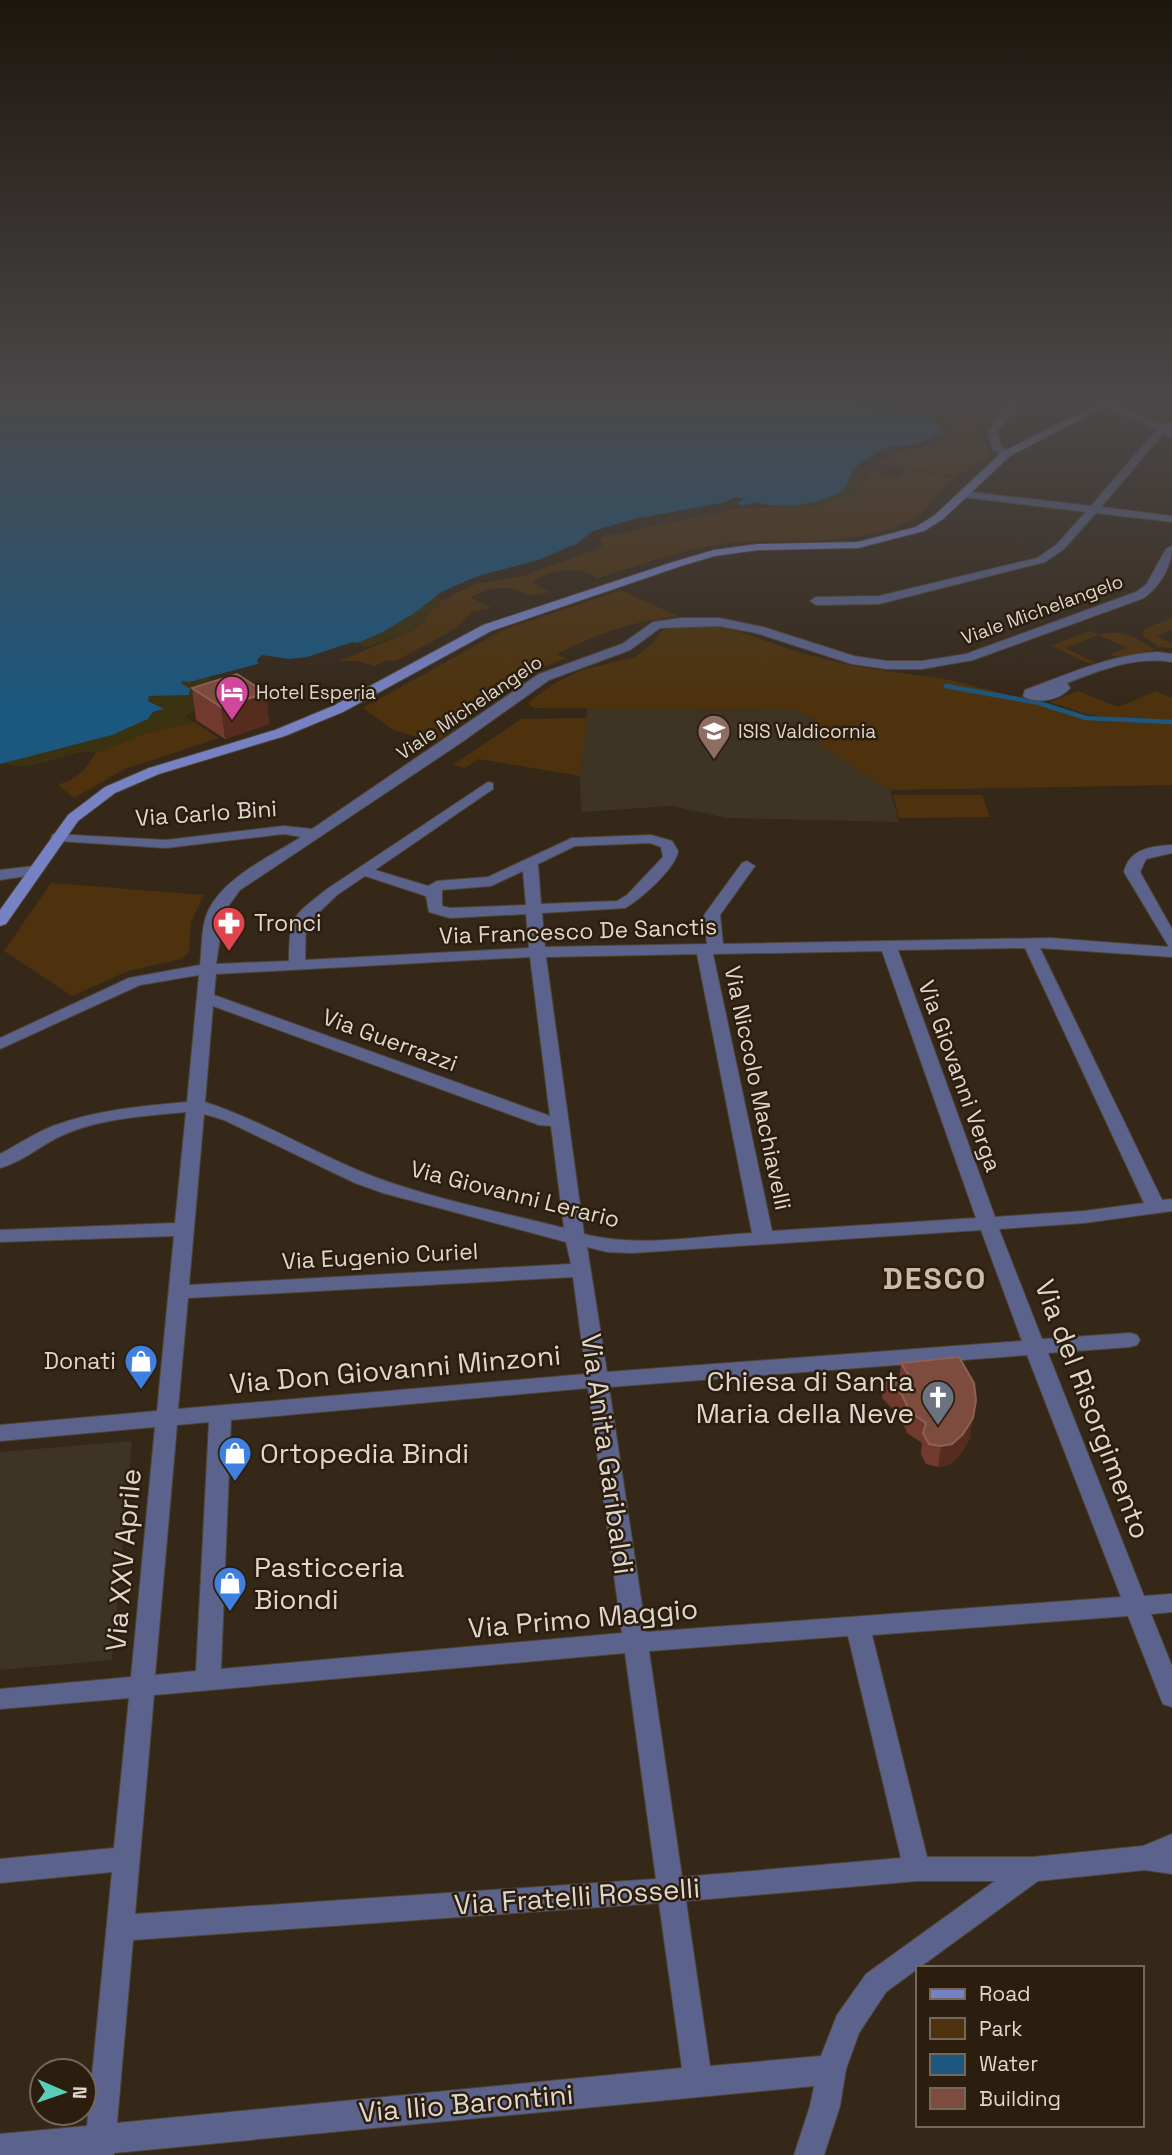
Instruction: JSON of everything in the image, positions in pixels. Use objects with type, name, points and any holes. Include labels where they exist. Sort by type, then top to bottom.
[{"type":"street","points":[[0,921],[58,837],[82,810],[110,790],[154,771],[280,733],[325,715],[487,628],[714,553],[758,547],[858,545],[905,534],[931,524],[952,504]]},
{"type":"street","points":[[1044,504],[1172,520]]},
{"type":"street","points":[[816,601],[879,600],[1041,560],[1060,547],[1096,504]]},
{"type":"street","name":"Viale Michelangelo","points":[[208,970],[212,925],[224,898],[235,887],[457,739],[544,677],[626,646],[657,625],[719,622],[759,630],[852,660],[887,665],[938,664],[969,657],[1146,592],[1172,549]]},
{"type":"street","points":[[1060,683],[1106,664],[1156,655],[1172,659]]},
{"type":"street","points":[[1142,657],[1172,671]]},
{"type":"street","points":[[297,965],[298,925],[301,919],[363,871],[488,786]]},
{"type":"street","name":"Via Carlo Bini","points":[[58,837],[166,844],[284,830],[315,834]]},
{"type":"street","points":[[651,839],[664,842],[671,851],[670,858],[626,902],[611,907],[535,911],[443,912],[434,909],[434,889],[443,884],[491,881],[530,864],[572,842],[651,839]]},
{"type":"street","points":[[1172,849],[1140,856],[1134,861],[1132,872],[1172,943]]},
{"type":"street","name":"Via Anita Garibaldi","points":[[530,864],[537,952],[575,1238],[582,1270],[698,2081]]},
{"type":"street","name":"Via Niccolo Machiavelli","points":[[747,866],[712,915],[710,949],[763,1237]]},
{"type":"street","points":[[0,875],[34,871]]},
{"type":"street","points":[[363,871],[434,893]]},
{"type":"street","points":[[1030,943],[1164,1206]]},
{"type":"street","name":"Via Francesco De Sanctis","points":[[0,1044],[135,981],[160,975],[208,970],[537,952],[1030,943],[1068,943],[1172,952]]},
{"type":"street","name":"Via Giovanni Verga","points":[[888,946],[987,1222]]},
{"type":"street","name":"Via XXV Aprile","points":[[100,2146],[198,1106],[208,970]]},
{"type":"street","name":"Via Guerrazzi","points":[[206,998],[545,1121],[560,1121]]},
{"type":"street","name":"Via Giovanni Lerario","points":[[0,1162],[56,1131],[79,1123],[122,1113],[198,1106],[230,1116],[362,1180],[607,1246],[632,1247],[1084,1217],[1164,1206]]},
{"type":"street","name":"Via del Risorgimento","points":[[987,1222],[1172,1697]]},
{"type":"street","points":[[0,1237],[186,1229]]},
{"type":"street","name":"Via Eugenio Curiel","points":[[180,1292],[582,1270]]},
{"type":"street","name":"Via Don Giovanni Minzoni","points":[[0,1433],[597,1380],[1130,1340]]},
{"type":"street","points":[[208,1680],[220,1415]]},
{"type":"street","name":"Via Primo Maggio","points":[[0,1699],[635,1642],[1172,1603]]},
{"type":"street","points":[[858,1627],[917,1870]]},
{"type":"street","points":[[1159,1860],[1172,1846]]},
{"type":"street","points":[[0,1871],[128,1859]]},
{"type":"street","name":"Via Fratelli Rosselli","points":[[122,1928],[917,1870],[1033,1869],[1159,1860]]},
{"type":"street","points":[[809,2155],[825,2106],[831,2069],[847,2025],[876,1983],[1033,1869]]},
{"type":"street","name":"Via Ilio Barontini","points":[[0,2149],[100,2146],[831,2069]]},
{"type":"shaded area","name":"ISIS Valdicornia","points":[[587,708],[794,710],[815,719],[823,746],[890,790],[899,822],[727,818],[671,806],[581,812],[580,776]]},
{"type":"shaded area","points":[[132,1441],[112,1660],[0,1670],[0,1452]]},
{"type":"green space","points":[[825,504],[930,504],[917,516],[893,528],[867,535],[703,547],[595,579],[595,576],[588,573],[563,570],[547,574],[533,583],[550,592],[531,596],[515,589],[494,588],[471,598],[492,608],[473,611],[455,629],[396,661],[388,660],[375,666],[357,661],[339,661],[412,631],[424,622],[428,613],[439,605],[440,600],[451,598],[451,595],[476,584],[526,575],[594,550],[603,545],[600,539],[606,536],[736,509],[820,506]]},
{"type":"green space","points":[[620,590],[678,616],[615,629],[557,654],[566,658],[533,671],[436,742],[393,730],[363,708],[503,630]]},
{"type":"green space","points":[[1172,618],[1172,630],[1157,636],[1172,643],[1172,648],[1159,647],[1143,636],[1144,629]]},
{"type":"green space","points":[[695,625],[728,628],[804,654],[853,666],[950,680],[1093,717],[1104,717],[1050,702],[1078,691],[1118,707],[1156,691],[1172,698],[1172,785],[890,790],[822,746],[815,719],[794,710],[530,706],[529,702],[555,683],[582,670],[635,657],[653,643],[660,632],[669,627]]},
{"type":"green space","points":[[1089,631],[1099,635],[1128,635],[1155,650],[1117,657],[1110,654],[1127,648],[1098,635],[1065,648],[1095,662],[1090,664],[1051,646]]},
{"type":"green space","points":[[587,718],[580,776],[478,759],[465,768],[453,765],[521,719]]},
{"type":"green space","points":[[194,722],[219,738],[125,769],[74,798],[58,785],[80,773],[95,753],[146,733]]},
{"type":"green space","points":[[893,795],[982,795],[990,817],[899,818]]},
{"type":"green space","points":[[51,883],[204,895],[191,922],[189,952],[181,959],[128,971],[72,996],[4,951]]},
{"type":"sand","points":[[798,504],[827,504],[800,508],[787,506]]},
{"type":"sand","points":[[436,596],[441,598],[439,605],[412,631],[367,647],[357,643],[381,633]]},
{"type":"sand","points":[[209,677],[225,690],[224,700],[185,716],[194,722],[146,733],[101,752],[81,752],[25,767],[2,764],[148,716],[163,709],[148,701],[148,696],[163,697],[179,682]]},
{"type":"water","points":[[0,504],[718,504],[634,519],[593,531],[576,544],[538,560],[478,576],[441,592],[416,612],[381,633],[357,643],[307,657],[289,659],[262,655],[257,660],[258,664],[189,682],[182,681],[181,683],[190,689],[189,695],[149,696],[148,701],[164,709],[153,712],[148,719],[112,735],[0,764]]},
{"type":"water","points":[[762,504],[807,504],[788,506]]},
{"type":"building","points":[[237,674],[266,693],[221,707],[192,688]]},
{"type":"building","name":"Chiesa di Santa Maria della Neve","points":[[959,1357],[974,1383],[976,1400],[973,1418],[963,1434],[952,1444],[929,1444],[923,1433],[926,1423],[910,1412],[902,1395],[884,1378],[912,1381],[901,1363]]},
{"type":"waterway","points":[[946,686],[1039,703],[1086,718],[1172,722]]},
{"type":"place","name":"Hotel Esperia","points":[[232,722]]},
{"type":"place","name":"ISIS Valdicornia","points":[[714,761]]},
{"type":"place","name":"Tronci","points":[[229,953]]},
{"type":"place","name":"Donati","points":[[141,1391]]},
{"type":"place","name":"Chiesa di Santa Maria della Neve","points":[[938,1427]]},
{"type":"place","name":"Ortopedia Bindi","points":[[235,1483]]},
{"type":"place","name":"Pasticceria Biondi","points":[[230,1613]]},
{"type":"district","name":"DESCO","points":[[935,1279]]}]
